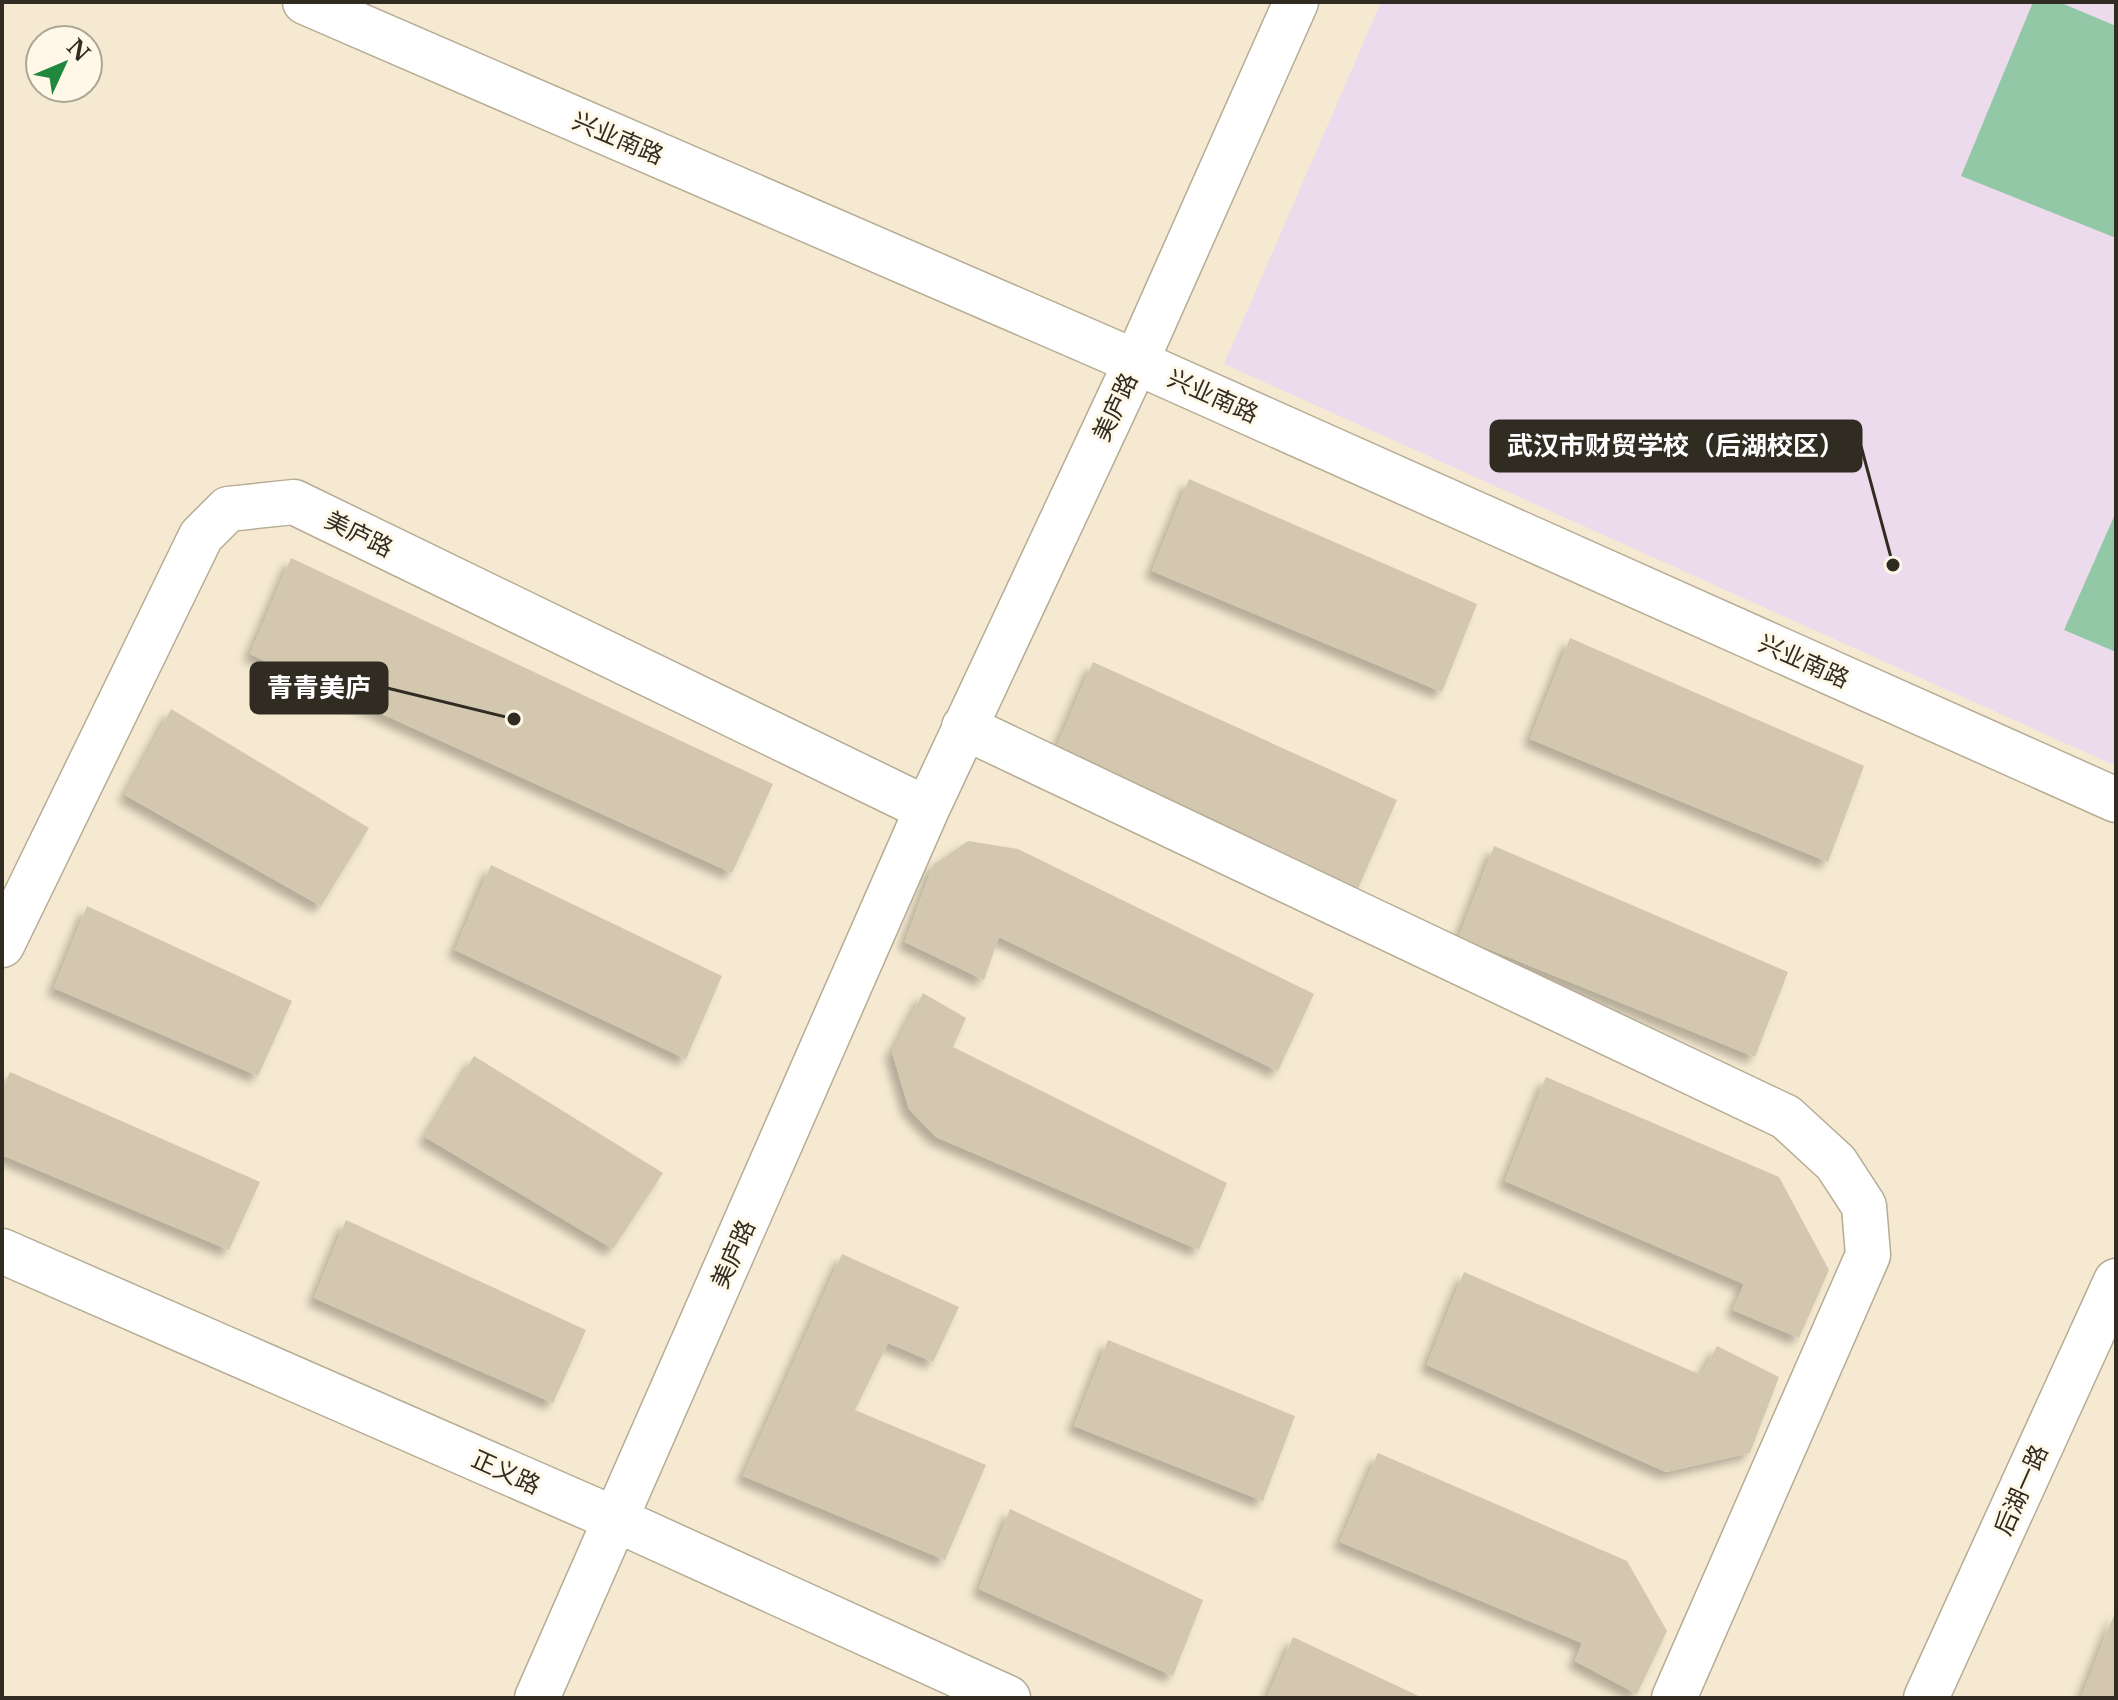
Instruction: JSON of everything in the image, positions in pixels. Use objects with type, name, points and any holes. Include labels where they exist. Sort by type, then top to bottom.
[{"type":"street","name":"兴业南路","points":[[305,2],[1136,362],[2116,800]]},
{"type":"street","name":"美庐路","points":[[537,1698],[927,809],[1136,362],[1296,2]]},
{"type":"street","name":"美庐路","points":[[2,945],[201,536],[228,509],[294,502],[927,809]]},
{"type":"street","points":[[964,727],[1786,1117],[1836,1163],[1864,1206],[1868,1255],[1674,1698]]},
{"type":"street","name":"正义路","points":[[2,1251],[617,1520],[1008,1698]]},
{"type":"street","name":"后湖一路","points":[[1926,1698],[2116,1281]]},
{"type":"shaded area","points":[[1381,2],[2116,2],[2116,766],[1224,364]]},
{"type":"green space","points":[[2033,2],[2059,2],[2116,26],[2116,238],[1961,176]]},
{"type":"green space","points":[[2116,512],[2116,652],[2064,630]]},
{"type":"building","points":[[1189,479],[1477,604],[1442,692],[1152,571]]},
{"type":"building","points":[[291,558],[773,784],[732,873],[250,654]]},
{"type":"building","points":[[1570,638],[1864,766],[1828,862],[1530,739]]},
{"type":"building","points":[[1093,662],[1397,800],[1356,893],[1051,760]]},
{"type":"building","points":[[171,709],[369,828],[321,906],[125,795]]},
{"type":"building","points":[[968,841],[1018,849],[1314,994],[1278,1071],[999,937],[984,980],[905,942],[933,865]]},
{"type":"building","points":[[1494,846],[1788,972],[1755,1057],[1459,937]]},
{"type":"building","points":[[491,865],[722,976],[686,1059],[455,950]]},
{"type":"building","points":[[87,906],[292,1001],[258,1076],[54,988]]},
{"type":"building","points":[[923,993],[966,1018],[953,1047],[1227,1183],[1199,1250],[936,1137],[909,1109],[892,1052]]},
{"type":"building","points":[[474,1056],[663,1173],[613,1249],[425,1137]]},
{"type":"building","points":[[10,1072],[260,1182],[229,1250],[2,1155],[2,1091]]},
{"type":"building","points":[[1546,1077],[1779,1177],[1829,1270],[1799,1338],[1733,1310],[1744,1284],[1505,1181]]},
{"type":"building","points":[[346,1220],[586,1330],[553,1403],[314,1298]]},
{"type":"building","points":[[842,1254],[959,1307],[933,1362],[888,1343],[855,1410],[986,1465],[945,1560],[743,1476]]},
{"type":"building","points":[[1464,1272],[1701,1375],[1717,1346],[1779,1377],[1750,1453],[1666,1472],[1427,1365]]},
{"type":"building","points":[[1108,1340],[1295,1416],[1263,1501],[1074,1426]]},
{"type":"building","points":[[1378,1453],[1627,1561],[1667,1631],[1637,1694],[1575,1661],[1582,1643],[1340,1542]]},
{"type":"building","points":[[1010,1509],[1203,1600],[1173,1676],[979,1589]]},
{"type":"building","points":[[2116,1610],[2116,1698],[2081,1698]]},
{"type":"building","points":[[1293,1637],[1423,1698],[1267,1698]]},
{"type":"place","name":"武汉市财贸学校（后湖校区）","points":[[1893,565]]},
{"type":"place","name":"青青美庐","points":[[514,719]]}]
